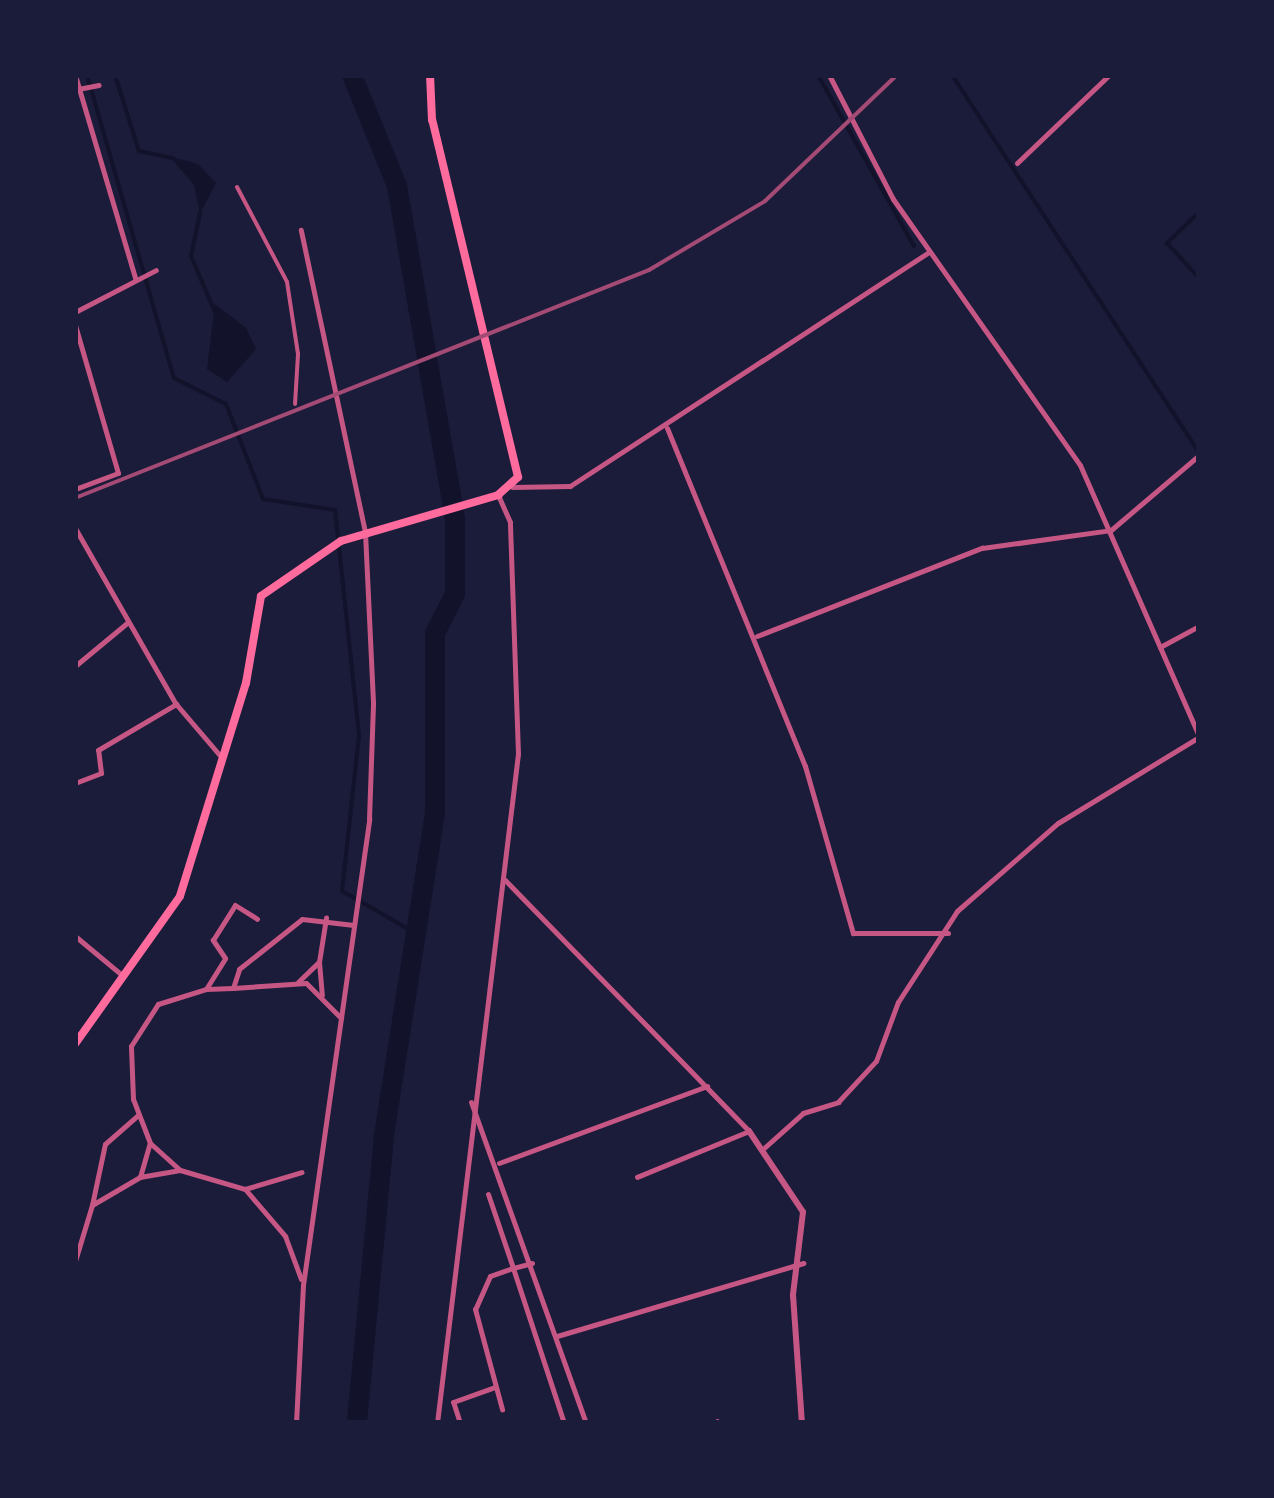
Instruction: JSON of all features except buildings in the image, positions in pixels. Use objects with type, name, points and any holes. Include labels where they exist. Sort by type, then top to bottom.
[{"type":"main road","points":[[75,1044],[180,896],[223,759],[261,596],[323,550],[365,532],[498,495],[512,487],[516,457],[497,407],[430,75]]},
{"type":"street","points":[[76,75],[76,90],[134,278]]},
{"type":"street","points":[[764,1148],[803,1113],[838,1102],[876,1061],[898,1002],[948,933],[957,911],[1058,822],[1199,737],[1080,465],[930,252],[828,75]]},
{"type":"street","points":[[1018,163],[1109,75]]},
{"type":"street","points":[[76,90],[100,85]]},
{"type":"street","points":[[238,187],[287,282],[298,354],[295,404]]},
{"type":"street","points":[[296,1423],[303,1285],[354,925],[372,702],[365,532],[301,230]]},
{"type":"street","points":[[512,487],[570,486],[667,428],[930,252]]},
{"type":"street","points":[[75,312],[134,278],[156,270]]},
{"type":"street","points":[[75,325],[118,473],[75,489]]},
{"type":"street","points":[[667,428],[757,636],[853,933],[948,933]]},
{"type":"street","points":[[757,636],[982,548],[1111,530],[1199,455]]},
{"type":"street","points":[[437,1423],[470,1099],[506,880],[518,754],[510,522],[498,495]]},
{"type":"street","points":[[75,528],[176,704],[223,759]]},
{"type":"street","points":[[75,666],[128,622]]},
{"type":"street","points":[[1160,646],[1199,626]]},
{"type":"street","points":[[75,783],[101,773],[98,750],[176,704]]},
{"type":"street","points":[[506,880],[749,1131],[764,1148],[803,1212],[803,1262],[793,1295],[802,1423]]},
{"type":"street","points":[[206,989],[226,958],[213,940],[235,905],[257,919]]},
{"type":"street","points":[[233,988],[265,946],[302,919],[326,918],[354,925]]},
{"type":"street","points":[[322,995],[319,962],[326,918]]},
{"type":"street","points":[[75,936],[124,976]]},
{"type":"street","points":[[298,982],[319,962]]},
{"type":"street","points":[[303,1285],[286,1236],[245,1190],[180,1170],[150,1143],[136,1116],[131,1046],[158,1004],[206,989],[298,982],[322,995],[342,1018]]},
{"type":"street","points":[[500,1163],[707,1086]]},
{"type":"street","points":[[470,1099],[500,1163],[586,1423]]},
{"type":"street","points":[[75,1261],[105,1144],[136,1116]]},
{"type":"street","points":[[637,1178],[749,1131]]},
{"type":"street","points":[[140,1177],[150,1143]]},
{"type":"street","points":[[92,1205],[140,1177],[180,1170]]},
{"type":"street","points":[[245,1190],[302,1172]]},
{"type":"street","points":[[488,1194],[564,1423]]},
{"type":"street","points":[[502,1409],[475,1309],[490,1276],[532,1262]]},
{"type":"street","points":[[557,1336],[803,1262]]},
{"type":"street","points":[[460,1423],[453,1402],[495,1387]]},
{"type":"shaded area","points":[[169,156],[198,164],[216,183],[200,214],[194,185]]},
{"type":"shaded area","points":[[215,304],[246,328],[256,349],[227,382],[207,369]]},
{"type":"waterway","points":[[87,75],[174,378],[226,404],[263,499],[335,510],[359,735],[342,891],[417,934]]},
{"type":"waterway","points":[[115,75],[139,151],[173,158]]},
{"type":"waterway","points":[[352,75],[397,186],[455,519],[455,594],[435,633],[435,813],[384,1136],[357,1423]]},
{"type":"waterway","points":[[818,75],[914,246]]},
{"type":"waterway","points":[[952,75],[1199,453]]},
{"type":"waterway","points":[[1199,212],[1167,243],[1199,278]]},
{"type":"waterway","points":[[200,213],[191,256],[214,310]]},
{"type":"railway","points":[[75,498],[649,270],[765,201],[897,75]]}]
